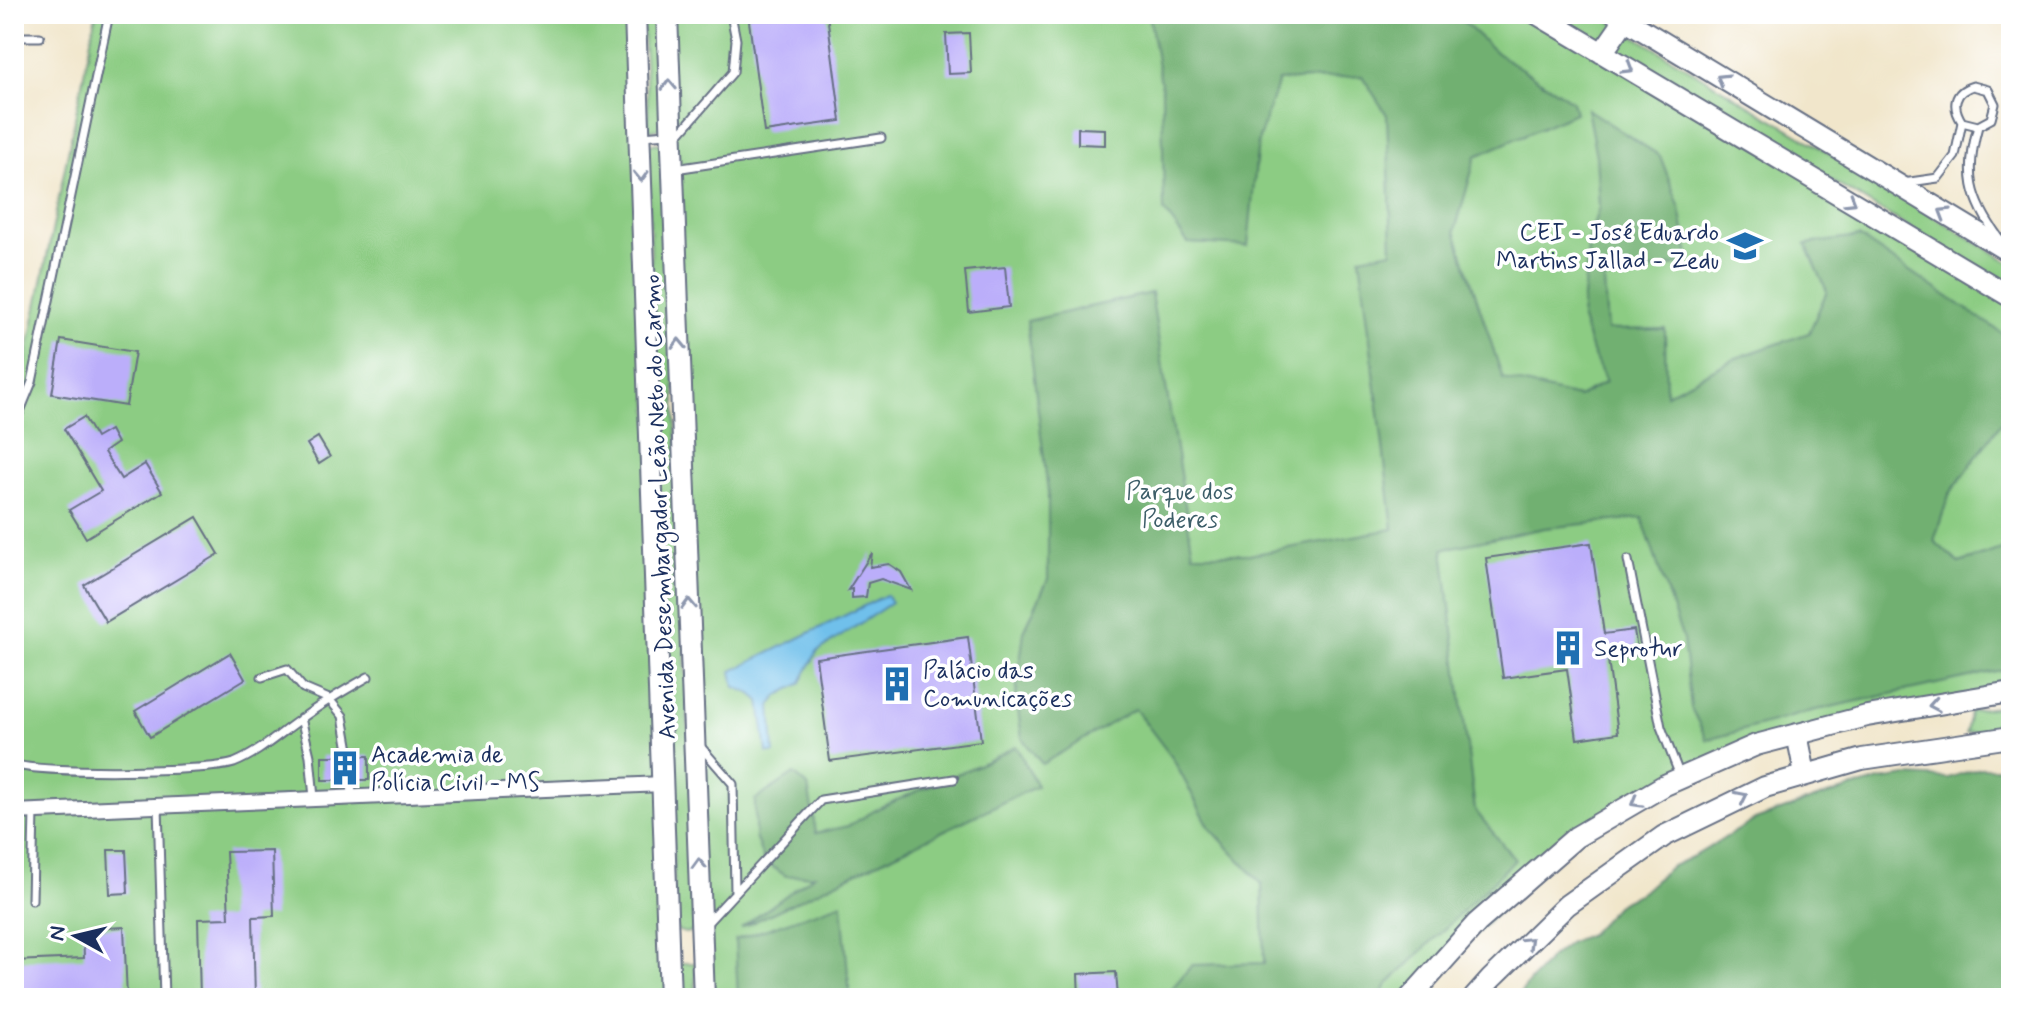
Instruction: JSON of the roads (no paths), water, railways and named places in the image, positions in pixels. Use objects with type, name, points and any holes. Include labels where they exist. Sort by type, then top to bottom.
[{"type":"main road","name":"Avenida Desembargador Leão Neto do Carmo","points":[[635,14],[670,998]]},
{"type":"main road","name":"Avenida Desembargador Leão Neto do Carmo","points":[[667,14],[704,998]]},
{"type":"main road","points":[[1537,14],[2011,297]]},
{"type":"main road","points":[[1602,53],[1621,17],[2010,253]]},
{"type":"main road","points":[[1410,998],[1477,923],[1576,837],[1681,778],[1756,745],[1797,734],[1867,716],[2011,692]]},
{"type":"main road","points":[[1797,734],[1805,774]]},
{"type":"main road","points":[[1474,998],[1567,905],[1664,836],[1765,787],[1805,774],[1862,759],[2011,737]]},
{"type":"main road","points":[[667,948],[702,937]]},
{"type":"street","points":[[14,812],[663,784]]},
{"type":"lane","points":[[14,426],[32,382],[109,14]]},
{"type":"lane","points":[[639,136],[680,133],[733,72],[736,40],[731,14]]},
{"type":"lane","points":[[14,37],[40,37]]},
{"type":"lane","points":[[1981,86],[1993,96],[1995,112],[1985,124],[1978,126],[1962,122],[1956,113],[1955,103],[1959,93],[1965,88],[1981,86]]},
{"type":"lane","points":[[1896,185],[1938,178],[1955,156],[1962,122]]},
{"type":"lane","points":[[1978,126],[1969,160],[1970,180],[1985,220],[2010,253]]},
{"type":"lane","points":[[672,170],[881,138]]},
{"type":"lane","points":[[1628,560],[1661,727],[1681,778]]},
{"type":"lane","points":[[262,677],[287,669],[303,688],[329,699],[343,716],[350,756]]},
{"type":"lane","points":[[14,764],[58,770],[187,769],[231,764],[256,753],[329,699],[368,677]]},
{"type":"lane","points":[[301,718],[310,756],[314,798]]},
{"type":"lane","points":[[694,739],[733,784],[735,892]]},
{"type":"lane","points":[[702,937],[735,892],[821,800],[954,779]]},
{"type":"lane","points":[[351,780],[352,797]]},
{"type":"lane","points":[[158,806],[164,998]]},
{"type":"lane","points":[[32,900],[34,811]]},
{"type":"water","points":[[886,595],[891,603],[817,652],[800,684],[779,695],[771,704],[774,753],[767,753],[760,701],[735,687],[732,671]]},
{"type":"place","name":"CEI - José Eduardo Martins Jallad - Zedu","points":[[1745,246]]},
{"type":"place","name":"Seprotur","points":[[1568,648]]},
{"type":"place","name":"Palácio das Comunicações","points":[[897,684]]},
{"type":"place","name":"Academia de Polícia Civil - MS","points":[[345,768]]},
{"type":"park label","name":"Parque dos Poderes","points":[[1180,505]]}]
